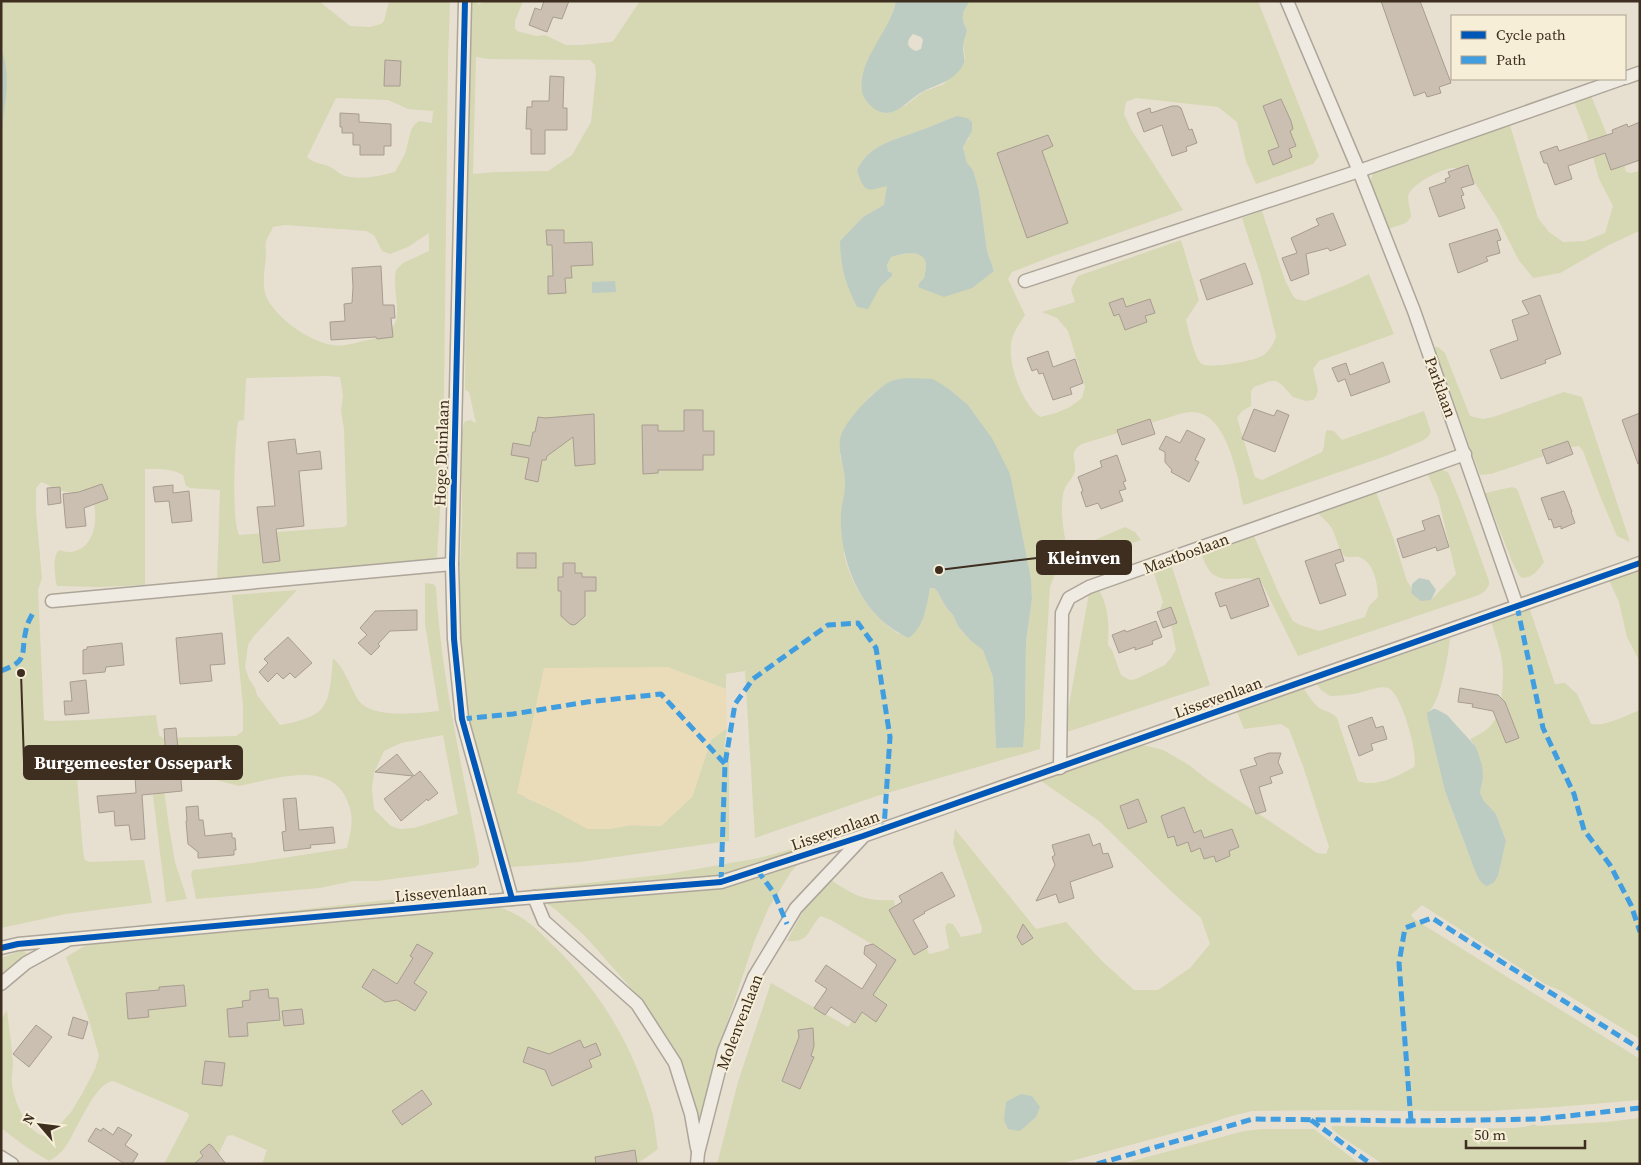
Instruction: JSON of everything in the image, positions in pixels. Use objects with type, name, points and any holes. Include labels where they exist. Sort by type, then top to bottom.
[{"type":"street","name":"Hoge Duinlaan","points":[[465,1],[452,564],[454,639],[462,719],[512,899]]},
{"type":"street","name":"Parklaan","points":[[1287,1],[1359,171],[1414,311],[1517,606]]},
{"type":"street","points":[[1626,77],[1639,73]]},
{"type":"street","points":[[1025,281],[1359,171],[1617,80]]},
{"type":"street","name":"Mastboslaan","points":[[1060,768],[1062,613],[1069,598],[1089,588],[1465,454]]},
{"type":"street","name":"Lissevenlaan","points":[[1,948],[18,944],[69,939],[721,882],[863,836],[1060,768],[1640,562]]},
{"type":"street","points":[[52,601],[452,564]]},
{"type":"street","name":"Molenvenlaan","points":[[698,1158],[724,1051],[754,977],[796,908],[863,836]]},
{"type":"street","name":"Molenvenlaan","points":[[534,897],[544,921],[637,1004],[652,1026],[675,1063],[691,1114],[698,1158]]},
{"type":"street","name":"Lissevenlaan","points":[[1,984],[26,963],[69,939]]},
{"type":"street","points":[[1,1157],[12,1164]]},
{"type":"green space","points":[[1,1],[319,1],[350,26],[369,27],[381,24],[384,21],[389,1],[450,1],[444,397],[439,425],[440,510],[437,559],[217,580],[220,490],[190,488],[186,486],[183,475],[174,471],[145,469],[145,585],[57,586],[54,565],[55,557],[59,550],[76,551],[88,543],[94,529],[95,507],[92,501],[85,496],[59,490],[41,482],[36,488],[36,512],[42,578],[38,590],[44,720],[85,720],[156,715],[159,735],[163,738],[236,736],[243,731],[243,706],[232,595],[297,590],[253,637],[248,645],[245,667],[257,695],[280,725],[309,717],[324,706],[330,687],[333,658],[344,672],[357,698],[363,705],[372,710],[395,714],[439,711],[425,624],[425,583],[433,584],[436,587],[448,689],[479,864],[475,868],[377,881],[353,881],[320,888],[196,899],[191,874],[193,870],[347,848],[351,816],[345,796],[336,785],[325,778],[312,775],[297,775],[239,786],[216,780],[211,771],[210,762],[206,758],[187,758],[164,761],[161,769],[175,862],[187,899],[166,902],[151,779],[145,766],[83,770],[79,772],[77,777],[85,860],[89,862],[144,860],[152,903],[66,914],[1,928]],"holes":[[[336,98],[388,100],[408,109],[433,111],[432,123],[419,121],[411,130],[405,154],[395,172],[370,177],[351,177],[314,162],[307,157]],[[285,225],[366,231],[374,235],[382,251],[390,254],[408,247],[429,233],[429,251],[403,263],[396,270],[397,318],[390,330],[372,339],[345,345],[333,345],[314,339],[295,328],[278,314],[267,298],[264,282],[266,243],[273,227]],[[340,377],[343,395],[341,411],[344,429],[347,524],[344,527],[239,535],[234,497],[235,462],[238,421],[244,420],[247,378]],[[443,735],[458,814],[414,828],[400,829],[391,826],[374,809],[372,789],[374,773],[384,751],[401,743]]]},
{"type":"green space","points":[[472,1],[478,1],[478,5],[484,1],[523,1],[515,21],[517,31],[536,36],[545,35],[566,45],[581,45],[611,42],[614,40],[640,1],[896,1],[889,21],[869,59],[862,78],[883,113],[889,113],[906,105],[923,92],[944,84],[965,59],[963,45],[967,30],[963,22],[963,15],[970,1],[1258,1],[1319,156],[1313,164],[1256,184],[1246,161],[1237,122],[1218,107],[1136,98],[1126,102],[1124,114],[1131,129],[1183,210],[1012,272],[1008,279],[1025,315],[1012,339],[1011,359],[1017,381],[1027,402],[1040,417],[1070,407],[1082,398],[1085,387],[1068,331],[1057,318],[1042,312],[1075,302],[1071,289],[1078,276],[1181,240],[1199,300],[1186,320],[1192,344],[1199,361],[1202,364],[1213,366],[1231,364],[1263,356],[1274,342],[1276,336],[1261,276],[1242,218],[1262,211],[1285,280],[1296,299],[1305,301],[1369,274],[1394,334],[1319,361],[1313,369],[1318,390],[1313,400],[1306,401],[1293,397],[1276,381],[1270,381],[1254,387],[1251,391],[1251,406],[1242,411],[1237,418],[1255,477],[1262,480],[1322,452],[1327,430],[1334,431],[1342,440],[1424,411],[1431,432],[1422,441],[1386,456],[1244,505],[1238,478],[1224,436],[1211,419],[1202,414],[1183,413],[1082,444],[1075,450],[1075,471],[1065,488],[1062,500],[1066,543],[1074,549],[1125,527],[1135,532],[1141,540],[1057,569],[1050,587],[1040,749],[877,796],[755,838],[745,671],[726,674],[726,689],[667,667],[524,797],[588,829],[608,829],[632,825],[661,826],[692,797],[711,740],[727,728],[724,748],[729,750],[729,841],[580,862],[499,868],[487,820],[468,711],[459,600],[462,518],[462,434],[464,422],[470,420],[476,423],[469,392],[465,390]],"holes":[[[476,57],[489,59],[590,60],[595,65],[596,74],[591,122],[572,155],[548,171],[473,174]],[[957,116],[969,138],[963,146],[967,164],[973,170],[979,191],[987,251],[994,271],[920,282],[924,278],[926,267],[923,257],[915,254],[905,254],[891,257],[887,265],[888,271],[891,272],[892,276],[880,287],[840,241],[863,217],[884,205],[888,185],[857,170],[862,161],[876,148]],[[910,378],[949,389],[968,405],[992,438],[1031,579],[1032,599],[1026,641],[1025,718],[996,747],[993,677],[983,649],[970,640],[958,626],[937,591],[934,588],[930,588],[925,614],[899,634],[880,619],[864,600],[847,566],[844,554],[846,477],[840,456],[845,427],[871,395],[891,381]]]},
{"type":"green space","points":[[1590,93],[1612,147],[1624,164],[1626,172],[1640,171],[1640,232],[1609,245],[1560,273],[1533,278],[1518,259],[1498,219],[1468,172],[1453,168],[1434,174],[1414,188],[1408,197],[1411,217],[1406,223],[1388,229],[1370,184],[1372,176],[1377,169],[1509,122],[1538,218],[1549,232],[1563,242],[1585,241],[1605,233],[1613,206],[1599,179],[1586,132],[1573,99]]},
{"type":"green space","points":[[1434,347],[1438,347],[1445,353],[1470,416],[1483,419],[1493,417],[1564,392],[1582,397],[1630,542],[1617,536],[1583,451],[1579,446],[1491,474],[1480,475]]},
{"type":"green space","points":[[1440,469],[1448,472],[1489,581],[1485,591],[1479,595],[1298,656],[1262,583],[1250,579],[1220,578],[1214,575],[1208,568],[1201,554],[1254,536],[1293,621],[1319,631],[1365,617],[1369,606],[1378,597],[1372,568],[1359,557],[1347,557],[1344,555],[1340,550],[1331,527],[1318,513],[1376,492],[1407,581],[1411,587],[1411,593],[1431,600],[1456,574],[1438,497],[1428,475]]},
{"type":"green space","points":[[1512,487],[1517,489],[1544,562],[1535,573],[1526,578],[1522,578],[1519,575],[1513,564],[1485,493]]},
{"type":"green space","points":[[1171,564],[1210,685],[1064,733],[1089,593],[1099,590],[1105,603],[1108,617],[1108,645],[1112,650],[1121,675],[1130,680],[1136,679],[1165,665],[1176,650],[1171,625],[1160,615],[1163,602],[1153,570]]},
{"type":"green space","points":[[1640,569],[1640,662],[1627,637],[1619,602],[1609,580]]},
{"type":"green space","points":[[1529,607],[1555,684],[1565,683],[1577,694],[1591,724],[1603,724],[1640,710],[1640,1039],[1561,991],[1545,984],[1422,905],[1411,915],[1414,919],[1640,1059],[1640,1100],[1488,1111],[1252,1111],[1060,1164],[717,1164],[738,1082],[771,983],[848,1027],[895,958],[833,921],[821,916],[805,937],[800,940],[787,941],[805,908],[831,880],[846,890],[868,899],[894,900],[900,931],[907,933],[921,932],[929,954],[942,951],[949,948],[945,927],[948,923],[953,924],[961,937],[981,933],[982,928],[953,843],[955,829],[1036,929],[1066,922],[1102,961],[1134,990],[1158,990],[1190,968],[1210,944],[1201,918],[1099,821],[1041,781],[1054,775],[1143,745],[1163,750],[1189,765],[1208,780],[1317,853],[1326,854],[1329,847],[1289,729],[1281,724],[1244,729],[1237,712],[1304,689],[1318,707],[1337,718],[1358,781],[1372,783],[1387,780],[1414,767],[1415,760],[1408,724],[1393,692],[1384,687],[1330,696],[1321,690],[1317,684],[1450,638],[1440,689],[1437,699],[1429,711],[1429,725],[1445,791],[1474,868],[1484,885],[1498,876],[1506,841],[1496,814],[1484,801],[1480,793],[1483,778],[1476,747],[1470,739],[1483,732],[1492,724],[1497,715],[1501,700],[1503,683],[1502,661],[1491,620]]},
{"type":"green space","points":[[817,842],[791,872],[768,909],[754,942],[714,1062],[690,1155],[690,1120],[663,1039],[637,995],[585,936],[555,909],[526,890],[668,874],[759,858]]},
{"type":"green space","points":[[442,894],[473,899],[513,913],[536,928],[571,963],[609,1014],[638,1070],[652,1112],[658,1149],[637,1164],[262,1164],[267,1150],[232,1135],[227,1136],[214,1164],[164,1164],[189,1116],[188,1113],[113,1081],[99,1090],[86,1109],[66,1146],[49,1161],[1,1128],[1,1020],[7,1010],[13,1057],[12,1081],[15,1098],[27,1123],[38,1134],[45,1136],[57,1128],[71,1112],[95,1069],[99,1056],[88,1017],[66,957],[83,947],[109,935],[142,925]]},
{"type":"green space","points":[[23,950],[27,954],[1,975],[1,958]]},
{"type":"green space","points":[[1640,1118],[1640,1164],[1383,1164],[1332,1129],[1332,1126],[1506,1128],[1533,1124],[1538,1126]]},
{"type":"green space","points":[[1314,1129],[1360,1164],[1121,1164],[1244,1131]]},
{"type":"sand","points":[[667,667],[726,689],[727,728],[711,740],[692,797],[661,826],[632,825],[608,829],[588,829],[517,793],[544,668]]},
{"type":"shaded area","points":[[896,1],[970,1],[963,15],[963,22],[967,30],[963,45],[964,59],[962,67],[949,80],[917,95],[899,109],[886,113],[871,106],[865,99],[862,92],[862,79],[869,56],[893,12]],"holes":[[[913,34],[921,37],[923,40],[921,49],[916,51],[910,48],[908,41]]]},
{"type":"shaded area","points":[[1,48],[5,60],[7,81],[1,146]]},
{"type":"shaded area","points":[[957,116],[967,118],[972,122],[972,131],[963,147],[967,163],[973,170],[979,191],[987,251],[994,271],[972,288],[944,297],[918,287],[924,278],[926,267],[923,257],[910,253],[891,257],[887,265],[888,271],[892,273],[892,276],[880,287],[868,309],[857,307],[844,275],[840,241],[863,217],[884,205],[887,186],[867,189],[864,187],[857,170],[862,161],[876,148]]},
{"type":"shaded area","points":[[1,146],[2,202],[1,224]]},
{"type":"shaded area","points":[[615,281],[616,292],[592,293],[592,282]]},
{"type":"shaded area","points":[[910,378],[933,379],[949,389],[968,405],[992,438],[1010,474],[1031,579],[1032,599],[1026,641],[1023,747],[996,748],[993,677],[983,650],[970,640],[958,626],[937,591],[934,588],[930,588],[926,609],[921,622],[909,638],[879,618],[867,603],[857,587],[844,552],[841,533],[841,511],[845,485],[840,446],[842,433],[860,407],[877,391],[891,381]]},
{"type":"shaded area","points":[[1419,578],[1429,580],[1436,590],[1431,600],[1421,601],[1411,593],[1412,584]]},
{"type":"shaded area","points":[[1433,709],[1447,715],[1476,747],[1482,765],[1483,778],[1480,793],[1484,801],[1496,814],[1506,841],[1498,876],[1493,883],[1487,886],[1476,873],[1445,791],[1427,713]]},
{"type":"shaded area","points":[[1021,1094],[1032,1096],[1040,1107],[1036,1117],[1020,1131],[1008,1129],[1004,1120],[1006,1102]]},
{"type":"building","points":[[544,1],[569,1],[562,19],[553,17],[547,32],[529,25],[535,8],[541,10]]},
{"type":"building","points":[[1381,1],[1420,1],[1451,83],[1439,87],[1441,93],[1427,97],[1425,92],[1414,96]]},
{"type":"building","points":[[385,60],[401,61],[400,86],[384,86]]},
{"type":"building","points":[[550,76],[564,77],[563,108],[567,108],[567,130],[545,130],[545,154],[531,154],[531,129],[526,129],[527,107],[532,107],[532,101],[549,101]]},
{"type":"building","points":[[1281,99],[1291,121],[1293,129],[1290,131],[1296,146],[1289,149],[1292,157],[1273,165],[1268,151],[1279,147],[1263,106]]},
{"type":"building","points":[[1172,106],[1181,108],[1189,130],[1192,129],[1197,143],[1186,147],[1187,151],[1172,156],[1162,125],[1144,132],[1137,113],[1150,108],[1151,113]]},
{"type":"building","points":[[340,113],[359,114],[359,122],[391,124],[391,146],[384,146],[384,155],[360,155],[360,145],[353,145],[353,133],[342,133]]},
{"type":"building","points":[[1640,122],[1640,160],[1611,170],[1605,153],[1568,166],[1572,179],[1555,185],[1547,163],[1544,163],[1540,152],[1557,146],[1559,151],[1613,133],[1612,130],[1627,124],[1628,127]]},
{"type":"building","points":[[1048,135],[1053,146],[1042,151],[1068,223],[1027,238],[997,153]]},
{"type":"building","points":[[1468,165],[1474,184],[1461,188],[1464,195],[1461,196],[1465,208],[1439,217],[1429,188],[1446,182],[1445,179],[1450,177],[1448,172]]},
{"type":"building","points":[[1333,213],[1346,245],[1330,251],[1328,248],[1306,254],[1309,274],[1291,281],[1282,258],[1297,253],[1291,238],[1319,225],[1316,219]]},
{"type":"building","points":[[1497,229],[1501,240],[1497,241],[1500,253],[1486,257],[1488,261],[1458,273],[1449,244]]},
{"type":"building","points":[[546,230],[564,230],[564,243],[592,242],[593,265],[571,266],[572,278],[565,278],[566,293],[548,294],[548,276],[553,276],[552,245],[547,245]]},
{"type":"building","points":[[1245,263],[1253,284],[1207,300],[1200,280]]},
{"type":"building","points":[[381,266],[383,305],[394,305],[395,318],[391,318],[393,337],[331,340],[330,322],[345,321],[344,304],[352,303],[352,268]]},
{"type":"building","points":[[1540,295],[1561,354],[1545,360],[1546,363],[1501,379],[1490,350],[1518,340],[1512,320],[1529,314],[1522,301]]},
{"type":"building","points":[[1123,298],[1126,307],[1150,299],[1155,313],[1145,316],[1147,322],[1125,330],[1119,314],[1114,316],[1109,303]]},
{"type":"building","points":[[1048,351],[1053,367],[1075,359],[1083,383],[1070,388],[1072,394],[1053,400],[1043,373],[1039,374],[1037,369],[1032,371],[1027,358]]},
{"type":"building","points":[[1383,362],[1390,382],[1351,396],[1345,379],[1338,382],[1332,368],[1346,363],[1350,375]]},
{"type":"building","points":[[1254,409],[1274,416],[1277,410],[1289,415],[1275,452],[1242,439]]},
{"type":"building","points":[[684,410],[703,410],[703,431],[714,431],[714,455],[703,455],[703,470],[658,470],[658,473],[643,474],[642,425],[658,425],[658,431],[684,431]]},
{"type":"building","points":[[1640,413],[1640,463],[1638,464],[1622,420]]},
{"type":"building","points":[[594,414],[595,464],[575,466],[573,437],[547,456],[546,460],[542,460],[538,482],[525,479],[529,458],[511,455],[513,443],[530,446],[538,417]]},
{"type":"building","points":[[1150,419],[1155,434],[1122,445],[1117,430]]},
{"type":"building","points":[[1187,430],[1205,439],[1195,460],[1199,462],[1189,482],[1171,472],[1172,470],[1165,462],[1165,452],[1159,449],[1166,436],[1180,443]]},
{"type":"building","points":[[295,439],[297,454],[320,451],[322,469],[299,471],[304,526],[276,529],[280,561],[263,563],[257,507],[275,506],[268,442]]},
{"type":"building","points":[[1568,441],[1573,454],[1547,464],[1542,450]]},
{"type":"building","points":[[1117,455],[1126,481],[1123,482],[1126,489],[1119,491],[1123,501],[1101,509],[1098,503],[1086,507],[1078,477],[1102,467],[1100,461]]},
{"type":"building","points":[[102,484],[108,499],[84,508],[86,526],[66,528],[63,494],[79,492]]},
{"type":"building","points":[[173,485],[173,493],[189,491],[192,521],[172,523],[169,501],[155,502],[153,487]]},
{"type":"building","points":[[60,487],[61,503],[48,505],[47,488]]},
{"type":"building","points":[[1564,491],[1575,523],[1561,529],[1561,526],[1554,528],[1541,498]]},
{"type":"building","points":[[1439,515],[1449,547],[1437,551],[1436,547],[1403,558],[1397,539],[1425,530],[1422,521]]},
{"type":"building","points":[[1340,549],[1344,561],[1335,564],[1346,595],[1320,604],[1305,561]]},
{"type":"building","points":[[517,553],[536,553],[536,568],[517,568]]},
{"type":"building","points":[[563,563],[575,563],[575,573],[582,573],[582,577],[596,577],[596,591],[585,591],[585,616],[573,625],[561,616],[561,591],[558,591],[558,577],[563,577]]},
{"type":"building","points":[[1259,578],[1269,606],[1231,619],[1226,605],[1220,607],[1215,593]]},
{"type":"building","points":[[1171,607],[1177,623],[1163,628],[1157,612]]},
{"type":"building","points":[[417,610],[417,630],[390,631],[371,655],[358,643],[367,635],[360,628],[375,611]]},
{"type":"building","points":[[1156,621],[1162,637],[1152,641],[1153,644],[1135,650],[1135,647],[1119,653],[1112,635]]},
{"type":"building","points":[[222,633],[225,664],[210,665],[212,681],[180,684],[176,638]]},
{"type":"building","points":[[288,637],[312,663],[295,678],[290,673],[283,679],[277,673],[268,682],[259,672],[268,663],[264,659]]},
{"type":"building","points":[[122,643],[124,665],[106,667],[105,672],[83,674],[83,650],[87,649],[87,647]]},
{"type":"building","points":[[86,680],[89,713],[65,715],[64,701],[72,701],[70,682]]},
{"type":"building","points":[[1460,688],[1498,695],[1505,702],[1519,738],[1506,743],[1493,711],[1472,707],[1473,704],[1458,702]]},
{"type":"building","points":[[1372,717],[1376,728],[1383,726],[1387,739],[1371,744],[1373,750],[1359,756],[1348,726]]},
{"type":"building","points":[[176,728],[182,791],[142,795],[145,839],[131,840],[129,825],[115,826],[114,811],[99,813],[97,796],[136,793],[135,775],[167,772],[164,729]]},
{"type":"building","points":[[1269,753],[1281,753],[1278,762],[1283,773],[1270,777],[1272,783],[1259,787],[1266,811],[1256,814],[1240,770],[1257,765],[1254,758]]},
{"type":"building","points":[[397,754],[414,776],[420,771],[438,793],[428,801],[427,799],[401,821],[384,799],[413,776],[375,772]]},
{"type":"building","points":[[296,798],[299,830],[333,827],[335,843],[310,845],[311,848],[284,851],[282,832],[286,831],[283,799]]},
{"type":"building","points":[[1138,799],[1147,822],[1128,829],[1120,806]]},
{"type":"building","points":[[198,806],[199,820],[203,820],[205,836],[232,833],[232,838],[235,838],[236,850],[234,850],[234,855],[198,858],[198,852],[188,844],[186,807]]},
{"type":"building","points":[[1184,807],[1194,833],[1201,830],[1204,838],[1232,829],[1239,847],[1229,851],[1230,856],[1216,862],[1214,856],[1204,859],[1200,848],[1191,852],[1188,842],[1177,846],[1174,836],[1168,838],[1161,816]]},
{"type":"building","points":[[1089,834],[1093,846],[1100,843],[1103,854],[1108,853],[1113,867],[1070,882],[1074,898],[1059,903],[1056,894],[1036,901],[1055,865],[1052,857],[1055,855],[1052,845]]},
{"type":"building","points":[[942,872],[955,896],[913,920],[928,947],[914,955],[889,910],[902,902],[899,896]]},
{"type":"building","points":[[1023,924],[1033,938],[1022,945],[1017,937]]},
{"type":"building","points":[[417,944],[433,953],[414,983],[427,992],[415,1011],[397,1000],[385,1002],[362,987],[373,969],[397,984],[413,958],[410,956]]},
{"type":"building","points":[[873,944],[896,960],[873,995],[887,1005],[876,1022],[862,1012],[855,1023],[831,1007],[825,1015],[814,1008],[827,989],[815,981],[826,965],[862,989],[877,965],[864,954],[865,946]]},
{"type":"building","points":[[184,985],[186,1006],[148,1010],[149,1017],[128,1019],[126,993],[159,990],[159,987]]},
{"type":"building","points":[[268,989],[269,998],[278,998],[280,1020],[247,1023],[248,1036],[229,1037],[227,1009],[243,1007],[242,1001],[250,1000],[250,991]]},
{"type":"building","points":[[302,1009],[304,1024],[284,1026],[282,1011]]},
{"type":"building","points":[[73,1017],[88,1022],[83,1039],[68,1035]]},
{"type":"building","points":[[36,1025],[52,1037],[29,1067],[13,1054]]},
{"type":"building","points":[[813,1028],[814,1046],[811,1056],[814,1057],[800,1089],[782,1081],[799,1037],[798,1030]]},
{"type":"building","points":[[580,1040],[584,1048],[596,1043],[601,1055],[589,1060],[592,1067],[552,1086],[545,1070],[523,1062],[528,1047],[549,1054]]},
{"type":"building","points":[[205,1061],[225,1063],[222,1086],[202,1084]]},
{"type":"building","points":[[422,1090],[432,1104],[402,1125],[392,1111]]},
{"type":"building","points":[[118,1127],[132,1135],[125,1145],[138,1154],[132,1164],[125,1164],[88,1141],[96,1128],[101,1131],[103,1128],[113,1135]]},
{"type":"building","points":[[209,1144],[226,1164],[194,1164],[203,1156],[200,1152]]},
{"type":"building","points":[[635,1150],[637,1164],[596,1164],[595,1157]]},
{"type":"marked path","points":[[1517,606],[1543,728],[1574,794],[1584,830],[1610,865],[1631,905],[1640,932]]},
{"type":"marked path","points":[[1,671],[20,660],[27,627],[34,611]]},
{"type":"marked path","points":[[721,882],[725,764],[735,704],[753,679],[828,625],[858,623],[876,648],[890,737],[884,828]]},
{"type":"marked path","points":[[462,719],[661,694],[725,764]]},
{"type":"marked path","points":[[757,870],[774,893],[787,924]]},
{"type":"marked path","points":[[1411,1121],[1399,963],[1405,928],[1432,918],[1640,1049]]},
{"type":"marked path","points":[[1097,1164],[1253,1119],[1411,1121],[1540,1119],[1640,1108]]},
{"type":"marked path","points":[[1311,1120],[1371,1164]]},
{"type":"cycle path","points":[[465,1],[452,564],[454,639],[462,719],[512,899]]},
{"type":"cycle path","points":[[1,948],[18,944],[721,882],[863,836],[1640,563]]},
{"type":"place","name":"Kleinven","points":[[939,570]]},
{"type":"place","name":"Burgemeester Ossepark","points":[[21,673]]}]
